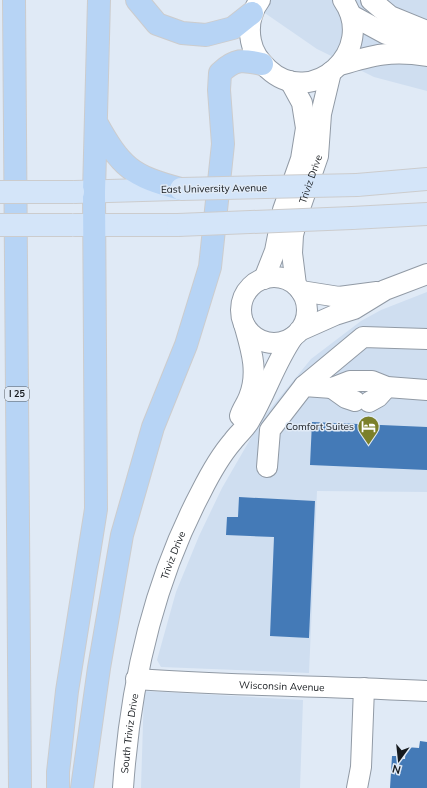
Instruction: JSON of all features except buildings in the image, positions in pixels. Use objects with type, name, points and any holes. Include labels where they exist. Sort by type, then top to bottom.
[{"type":"highway","name":"I 25","points":[[14,0],[20,788]]},
{"type":"highway","points":[[58,788],[67,691],[96,509],[94,226],[83,192],[96,122],[99,0]]},
{"type":"highway","points":[[137,0],[157,24],[182,33],[206,35],[233,28],[256,4]]},
{"type":"highway","points":[[82,788],[99,668],[122,535],[153,427],[186,345],[210,267],[223,144],[219,90],[220,73],[228,65],[242,60],[262,64]]},
{"type":"highway","points":[[96,122],[118,158],[133,171],[157,183],[181,189]]},
{"type":"main road","name":"East University Avenue","points":[[0,192],[83,192],[358,185],[427,179]]},
{"type":"main road","points":[[0,225],[178,225],[427,214]]},
{"type":"street","points":[[371,0],[390,16],[427,31]]},
{"type":"street","points":[[256,4],[250,24],[252,45],[262,64],[270,71],[290,81],[312,81],[336,69],[373,55],[404,52],[427,56]]},
{"type":"street","points":[[347,7],[386,34],[427,43]]},
{"type":"street","name":"Triviz Drive","points":[[299,288],[292,253],[293,235],[300,208],[318,156],[321,114],[336,69],[351,47],[353,36],[347,7]]},
{"type":"street","name":"Triviz Drive","points":[[264,279],[275,251],[282,210],[300,159],[306,128],[302,103],[290,81]]},
{"type":"street","points":[[385,290],[354,310],[335,316],[296,334],[285,342],[268,342],[252,334],[243,320],[241,308],[244,295],[249,288],[264,279],[280,277],[299,288],[340,297],[385,290],[427,274]]},
{"type":"street","points":[[296,334],[304,324],[307,312],[305,299],[299,288]]},
{"type":"street","name":"Triviz Drive","points":[[233,441],[240,414],[249,397],[255,378],[252,353],[243,320]]},
{"type":"street","name":"Triviz Drive","points":[[136,679],[157,598],[176,546],[201,492],[219,460],[248,424],[262,400],[280,355],[296,334]]},
{"type":"street","points":[[267,467],[270,430],[304,386],[363,337],[427,339]]},
{"type":"street","points":[[304,386],[332,388],[350,381],[372,381],[387,388],[427,390]]},
{"type":"street","points":[[332,388],[346,398],[362,401],[378,397],[387,388]]},
{"type":"street","name":"Wisconsin Avenue","points":[[136,679],[217,684],[427,691]]},
{"type":"street","name":"South Triviz Drive","points":[[124,788],[127,746],[136,679]]},
{"type":"street","points":[[357,788],[361,767],[364,688]]},
{"type":"shaded area","points":[[250,0],[427,0],[427,91],[374,77],[317,49],[259,9]]},
{"type":"shaded area","points":[[427,292],[427,492],[317,491],[309,673],[161,667],[157,660],[176,592],[199,536],[222,488],[262,419],[311,359],[361,321],[381,310]]},
{"type":"shaded area","points":[[144,691],[303,700],[300,788],[141,788]]},
{"type":"place","name":"Comfort Suites","points":[[369,446]]}]
